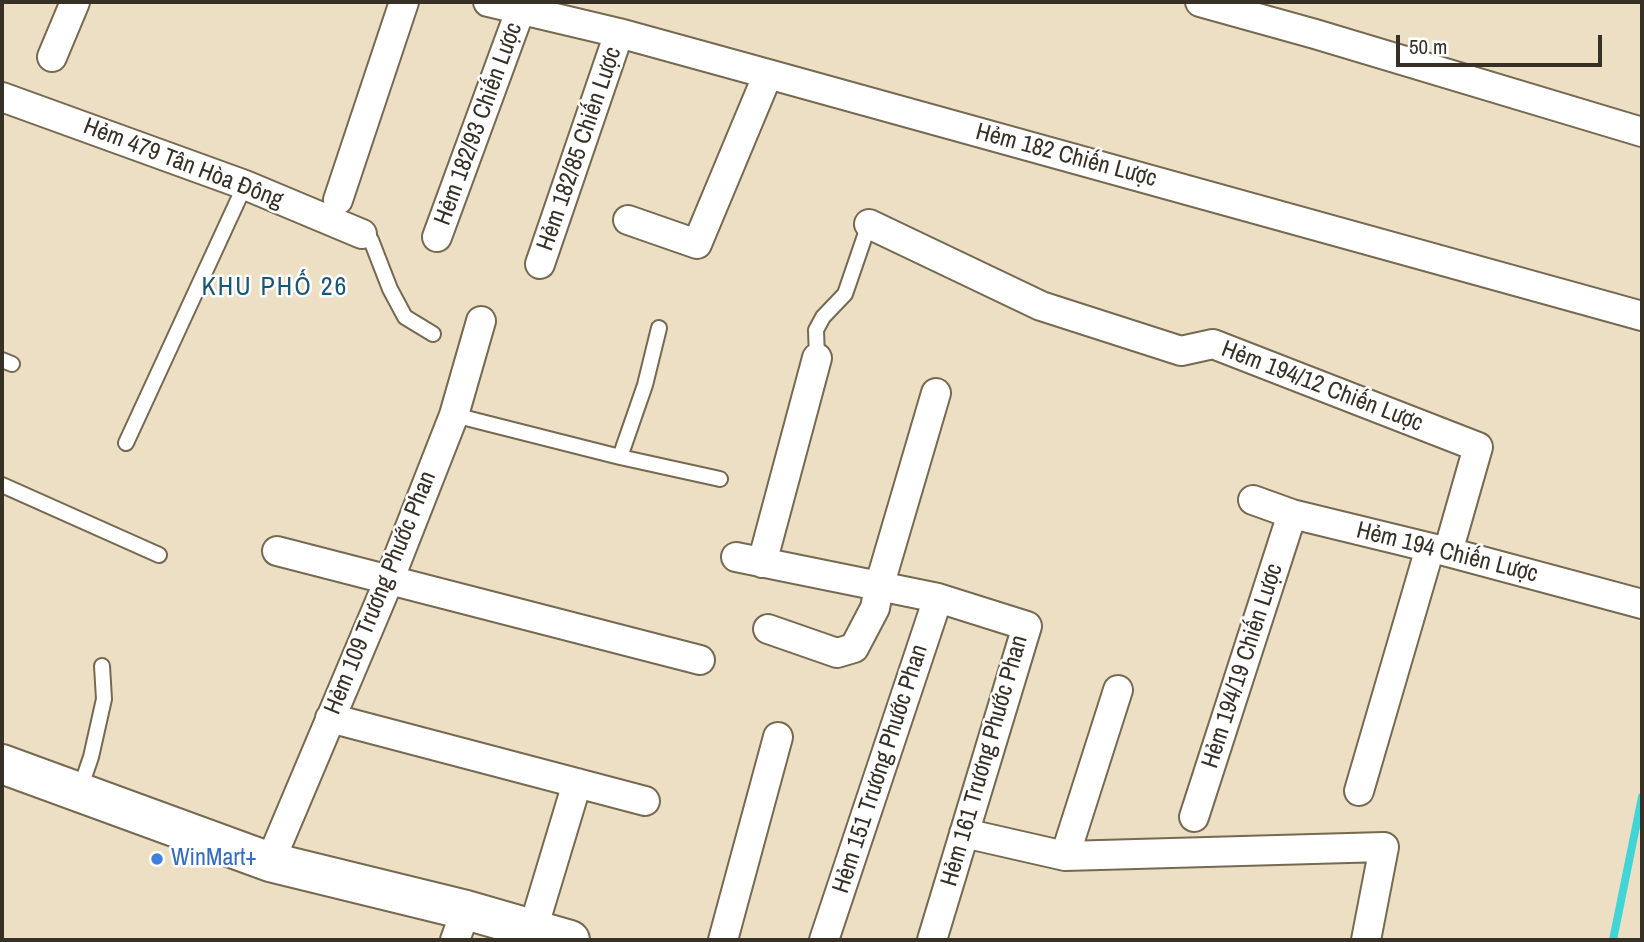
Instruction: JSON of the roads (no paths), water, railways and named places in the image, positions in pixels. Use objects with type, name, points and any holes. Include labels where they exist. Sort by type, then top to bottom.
[{"type":"street","points":[[52,57],[75,2]]},
{"type":"street","points":[[338,200],[404,2]]},
{"type":"street","name":"Hẻm 182 Chiến Lược","points":[[488,2],[521,6],[1642,316]]},
{"type":"street","points":[[1200,2],[1328,37],[1642,132]]},
{"type":"street","name":"Hẻm 182/93 Chiến Lược","points":[[438,237],[521,6]]},
{"type":"street","name":"Hẻm 182/85 Chiến Lược","points":[[540,264],[619,33]]},
{"type":"street","points":[[628,220],[697,244],[768,74]]},
{"type":"street","name":"Hẻm 479 Tân Hòa Đông","points":[[2,97],[245,185],[362,234]]},
{"type":"street","name":"Hẻm 194/12 Chiến Lược","points":[[869,224],[1041,306],[1181,351],[1213,344],[1478,447],[1439,550]]},
{"type":"street","name":"Hẻm 109 Trương Phước Phan","points":[[270,862],[390,578],[454,415],[481,321]]},
{"type":"street","name":"Hẻm 161 Trương Phước Phan","points":[[817,358],[749,560],[938,598],[1027,626],[932,940]]},
{"type":"street","points":[[768,629],[837,653],[854,648],[875,608],[936,393]]},
{"type":"street","name":"Hẻm 194 Chiến Lược","points":[[1253,500],[1292,514],[1642,604]]},
{"type":"street","name":"Hẻm 194/19 Chiến Lược","points":[[1194,817],[1292,514]]},
{"type":"street","points":[[1359,791],[1439,550]]},
{"type":"street","points":[[277,551],[700,660]]},
{"type":"street","name":"Hẻm 151 Trương Phước Phan","points":[[824,940],[938,598]]},
{"type":"street","points":[[1065,856],[1118,690]]},
{"type":"street","points":[[330,719],[645,801]]},
{"type":"street","points":[[723,940],[778,737]]},
{"type":"street","points":[[2,764],[270,862],[460,925],[559,937],[577,783]]},
{"type":"street","points":[[964,833],[1065,856],[1384,847],[1366,940]]},
{"type":"lane","points":[[126,443],[245,185]]},
{"type":"lane","points":[[817,358],[816,330],[823,317],[845,294],[869,224]]},
{"type":"lane","points":[[362,234],[371,240],[390,289],[405,317],[433,334]]},
{"type":"lane","points":[[620,457],[645,385],[659,328]]},
{"type":"lane","points":[[454,415],[620,457],[720,478]]},
{"type":"lane","points":[[2,485],[159,555]]},
{"type":"lane","points":[[79,790],[91,757],[103,699],[102,666]]},
{"type":"waterway","points":[[1613,940],[1642,797]]},
{"type":"place","name":"WinMart+","points":[[157,859]]},
{"type":"district","name":"KHU PHỐ 26","points":[[275,288]]}]
